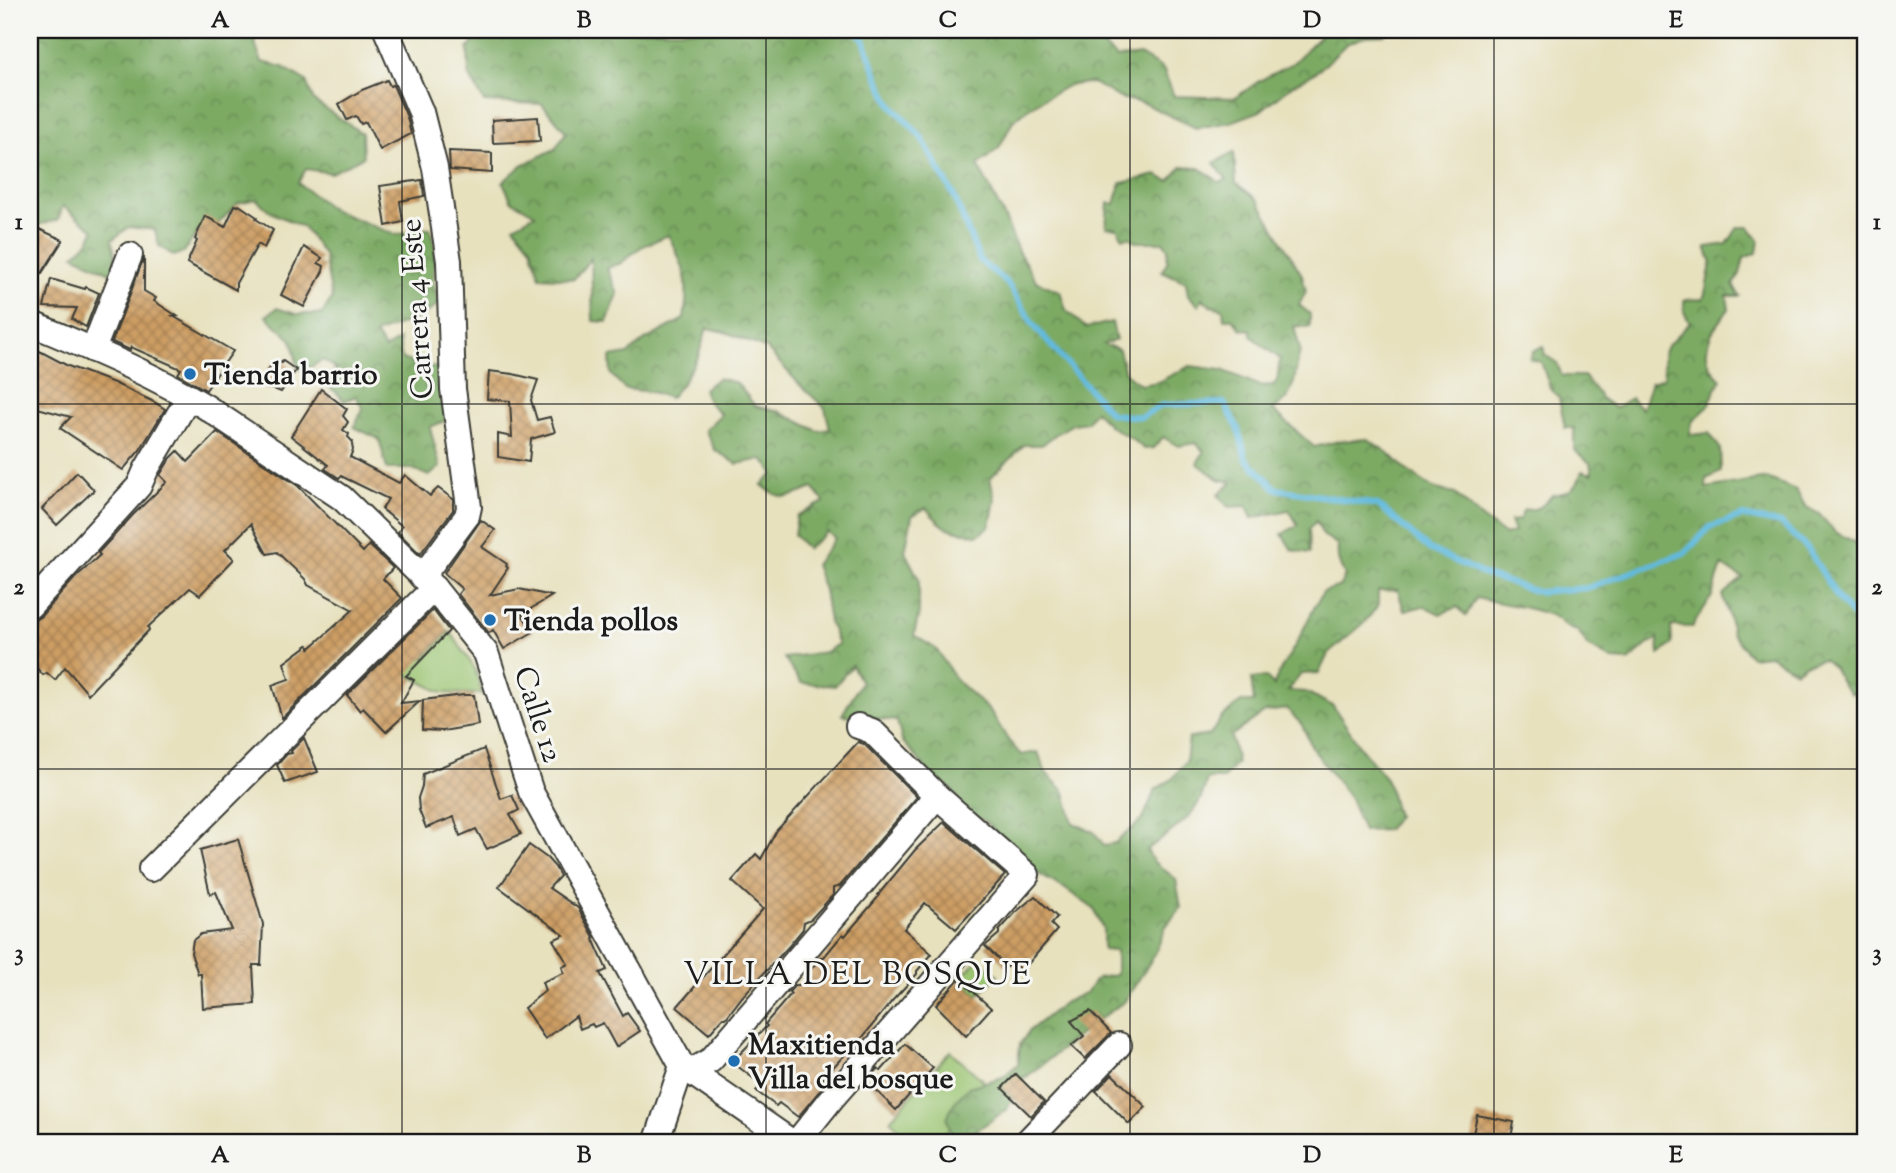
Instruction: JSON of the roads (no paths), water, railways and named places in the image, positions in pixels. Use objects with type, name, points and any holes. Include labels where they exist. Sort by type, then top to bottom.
[{"type":"street","name":"Carrera 4 Este","points":[[151,869],[428,582],[467,516],[453,389],[449,261],[435,168],[421,112],[386,30]]},
{"type":"street","points":[[93,350],[130,255]]},
{"type":"street","name":"Calle 12","points":[[30,323],[93,350],[189,397],[342,498],[428,582],[486,653],[531,792],[687,1069],[795,1143]]},
{"type":"street","points":[[30,606],[139,486],[189,397]]},
{"type":"street","points":[[795,1143],[1027,875],[937,796],[872,731],[858,726]]},
{"type":"street","points":[[656,1143],[687,1069],[711,1060],[937,796]]},
{"type":"street","points":[[1026,1143],[1119,1045]]},
{"type":"waterway","points":[[854,30],[864,40],[891,104],[921,137],[953,194],[980,261],[1007,283],[1035,327],[1111,414],[1141,417],[1162,405],[1224,403],[1238,428],[1246,459],[1277,489],[1378,505],[1429,549],[1485,575],[1538,592],[1587,588],[1685,553],[1710,527],[1743,516],[1781,524],[1808,549],[1839,600],[1866,630]]},
{"type":"place","name":"Tienda barrio","points":[[190,374]]},
{"type":"place","name":"Tienda pollos","points":[[490,620]]},
{"type":"place","name":"Maxitienda Villa del bosque","points":[[734,1061]]},
{"type":"district","name":"VILLA DEL BOSQUE","points":[[858,973]]}]
